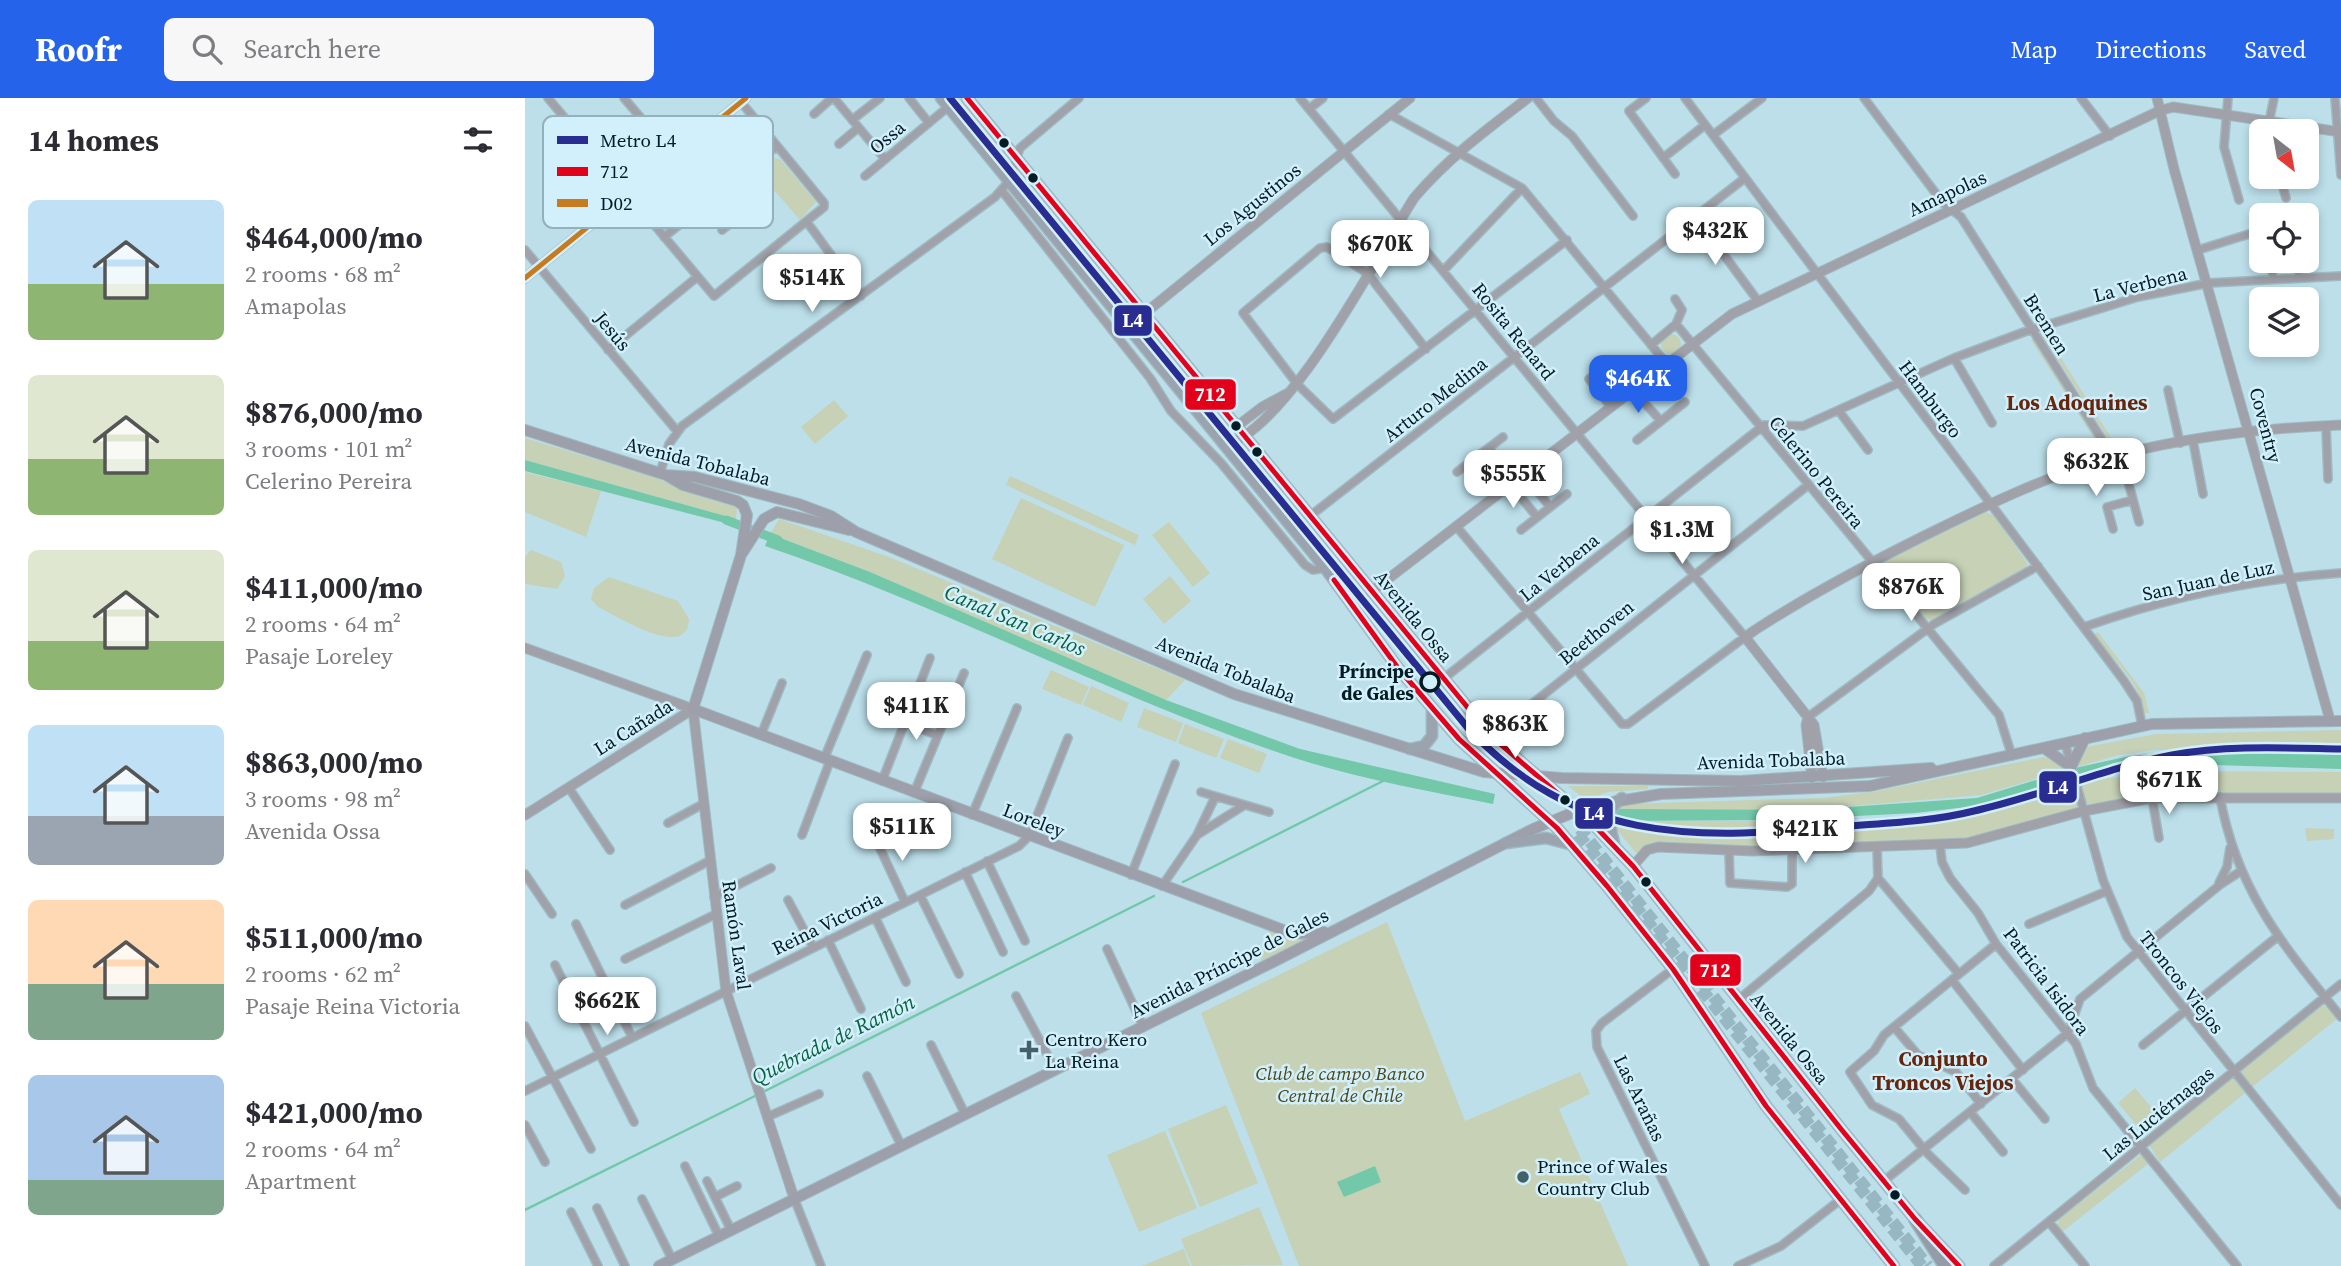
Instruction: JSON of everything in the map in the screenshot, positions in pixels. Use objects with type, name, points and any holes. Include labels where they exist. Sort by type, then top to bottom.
[{"type":"highway","points":[[1915,1219],[1945,1266]]},
{"type":"main road","name":"Avenida Ossa","points":[[967,98],[1443,679],[1498,743],[1577,810],[1633,866],[1915,1219],[1959,1266]]},
{"type":"main road","points":[[944,102],[1006,186],[1128,327],[1325,568],[1381,646],[1432,708],[1494,774],[1550,821],[1577,850],[1673,969],[1766,1106],[1894,1266]]},
{"type":"main road","name":"Avenida Tobalaba","points":[[525,430],[663,474],[695,477],[799,504],[831,516],[856,532],[1234,694],[1494,774],[1681,780],[1817,777],[1947,768]]},
{"type":"main road","name":"La Cañada","points":[[663,474],[683,485],[740,502],[747,511],[748,535],[693,709]]},
{"type":"main road","name":"La Cañada","points":[[748,535],[767,516],[782,512],[856,532]]},
{"type":"main road","points":[[1325,568],[1342,556]]},
{"type":"main road","points":[[1410,748],[1424,746],[1432,736],[1432,708]]},
{"type":"main road","name":"Loreley","points":[[693,709],[1175,892],[1294,934],[1313,935],[1336,928]]},
{"type":"main road","name":"Avenida Tobalaba","points":[[1550,821],[1577,810],[1622,798],[1661,794],[1814,790],[1885,784],[2142,725],[2336,720]]},
{"type":"main road","points":[[2044,748],[2072,768],[2085,738]]},
{"type":"main road","points":[[1814,790],[1817,777]]},
{"type":"main road","points":[[1615,846],[1610,813],[1613,805],[1622,798]]},
{"type":"main road","name":"Avenida Príncipe de Gales","points":[[659,1266],[1550,821]]},
{"type":"main road","points":[[1506,843],[1557,839],[1577,850]]},
{"type":"street","points":[[548,98],[563,116]]},
{"type":"street","points":[[624,98],[639,116]]},
{"type":"street","points":[[814,114],[833,98],[885,159]]},
{"type":"street","name":"Ossa","points":[[852,120],[880,98]]},
{"type":"street","name":"Ossa","points":[[909,98],[929,122]]},
{"type":"street","points":[[663,474],[669,443],[677,431],[1006,186],[1023,145],[1079,98]]},
{"type":"street","name":"Rosita Renard","points":[[1300,98],[1808,717],[1815,728],[1817,777]]},
{"type":"street","points":[[1309,109],[1323,98]]},
{"type":"street","name":"Los Agustinos","points":[[1116,336],[1410,98]]},
{"type":"street","points":[[1225,446],[1244,436],[1276,408],[1297,384],[1401,219],[1432,177],[1457,152],[1528,98]]},
{"type":"street","points":[[1536,98],[1554,121],[1572,136],[1633,216]]},
{"type":"street","points":[[1646,98],[1629,111],[1675,174]]},
{"type":"street","name":"Hamburgo","points":[[1685,98],[2084,627],[2135,697],[2142,725]]},
{"type":"street","points":[[1713,135],[1762,98]]},
{"type":"street","name":"Bremen","points":[[1864,98],[1943,203],[1961,217],[2032,330],[2117,456],[2139,522]]},
{"type":"street","points":[[2081,98],[2111,136]]},
{"type":"street","name":"Coventry","points":[[2157,98],[2291,578],[2336,720]]},
{"type":"street","points":[[2228,98],[2224,147],[2239,200]]},
{"type":"street","points":[[2274,98],[2275,119]]},
{"type":"street","points":[[2335,98],[2341,175]]},
{"type":"street","points":[[724,116],[743,100],[755,116]]},
{"type":"street","name":"Ossa","points":[[865,176],[929,122],[944,102]]},
{"type":"street","name":"Amapolas","points":[[1371,592],[1732,314],[2159,111],[2173,107],[2249,120]]},
{"type":"street","points":[[1388,114],[1523,188],[1667,364]]},
{"type":"street","points":[[1663,158],[1705,125]]},
{"type":"street","points":[[839,144],[858,128]]},
{"type":"street","name":"Amapolas","points":[[2319,130],[2339,132]]},
{"type":"street","points":[[657,228],[696,278],[714,296],[807,222],[824,203],[773,141]]},
{"type":"street","points":[[773,149],[777,146]]},
{"type":"street","name":"Arturo Medina","points":[[1310,516],[1745,178]]},
{"type":"street","points":[[1006,186],[1150,378],[1171,411],[1221,463],[1301,561],[1313,570],[1325,568]]},
{"type":"street","points":[[1443,271],[1523,188]]},
{"type":"street","points":[[2283,189],[2286,198]]},
{"type":"street","points":[[1696,217],[1758,301]]},
{"type":"street","points":[[807,222],[861,296]]},
{"type":"street","points":[[525,278],[586,228]]},
{"type":"street","points":[[664,237],[675,228]]},
{"type":"street","points":[[2198,250],[2249,234]]},
{"type":"street","points":[[1426,349],[1367,273],[1324,247],[1244,310],[1243,317],[1297,384],[1333,419],[1426,349],[1567,240]]},
{"type":"street","name":"Jesús","points":[[525,250],[677,431]]},
{"type":"street","points":[[2272,273],[2273,279]]},
{"type":"street","points":[[2299,273],[2299,277]]},
{"type":"street","name":"La Verbena","points":[[1443,679],[1759,427],[1771,423],[1803,426],[1954,358],[2137,297],[2209,283],[2341,276]]},
{"type":"street","points":[[608,350],[696,278]]},
{"type":"street","points":[[1651,345],[1676,324],[1682,310],[1675,299]]},
{"type":"street","points":[[1676,324],[1692,344]]},
{"type":"street","name":"Celerino Pereira","points":[[1692,344],[1999,715],[2012,755]]},
{"type":"street","points":[[1954,358],[1992,423]]},
{"type":"street","points":[[1611,407],[1589,379],[1609,364],[1661,421]]},
{"type":"street","points":[[2168,390],[2180,443]]},
{"type":"street","points":[[1236,427],[1262,407],[1289,392]]},
{"type":"street","points":[[1637,440],[1685,402]]},
{"type":"street","points":[[1839,411],[1868,450]]},
{"type":"street","points":[[1457,526],[1624,725],[1745,638],[1806,598],[1871,562],[1990,503],[2071,470],[2117,456],[2249,430],[2341,425]]},
{"type":"street","points":[[2326,426],[2328,479]]},
{"type":"street","points":[[1457,472],[1503,438]]},
{"type":"street","points":[[2193,441],[2203,494]]},
{"type":"street","points":[[1489,448],[1537,517]]},
{"type":"street","points":[[1476,458],[1501,492]]},
{"type":"street","points":[[1524,474],[1550,507]]},
{"type":"street","name":"Beethoven","points":[[1504,726],[1807,486]]},
{"type":"street","points":[[1521,530],[1567,494]]},
{"type":"street","points":[[2113,529],[2107,507],[2133,500]]},
{"type":"street","points":[[1808,717],[1926,629],[2038,565]]},
{"type":"street","name":"San Juan de Luz","points":[[2084,627],[2203,593],[2291,578],[2341,573]]},
{"type":"street","name":"Loreley","points":[[525,648],[693,709]]},
{"type":"street","points":[[801,835],[867,655]]},
{"type":"street","points":[[882,781],[930,658]]},
{"type":"street","points":[[914,793],[964,673]]},
{"type":"street","points":[[761,735],[782,683]]},
{"type":"street","points":[[913,701],[947,714]]},
{"type":"street","points":[[972,815],[1017,708]]},
{"type":"street","name":"La Cañada","points":[[525,815],[693,709]]},
{"type":"street","name":"Ramón Laval","points":[[693,709],[726,991],[794,1198]]},
{"type":"street","points":[[905,722],[938,736]]},
{"type":"street","points":[[1028,836],[1068,738]]},
{"type":"street","name":"Troncos Viejos","points":[[2065,743],[2107,891],[2122,928],[2137,953],[2341,1205]]},
{"type":"street","points":[[1131,875],[1175,764]]},
{"type":"street","points":[[569,788],[610,850]]},
{"type":"street","points":[[1201,792],[1269,813]]},
{"type":"street","points":[[1163,887],[1197,835],[1215,797]]},
{"type":"street","points":[[2220,797],[2231,844],[2241,871],[2277,937],[2341,1017]]},
{"type":"street","points":[[2152,798],[2158,838]]},
{"type":"street","points":[[1633,866],[1647,850],[1671,848],[1792,850],[1980,841],[2084,811],[2152,798],[2341,798]]},
{"type":"street","points":[[668,822],[703,804]]},
{"type":"street","points":[[1197,835],[1244,806]]},
{"type":"street","points":[[877,827],[877,842],[905,902]]},
{"type":"street","name":"Reina Victoria","points":[[525,1091],[1019,846],[1028,836]]},
{"type":"street","points":[[2218,887],[2227,867],[2231,844]]},
{"type":"street","name":"Patricia Isidora","points":[[1940,845],[1945,871],[1996,943],[2068,1033],[2079,1050],[2093,1088],[2237,1266]]},
{"type":"street","points":[[1738,1000],[1869,891],[1878,878],[1877,847]]},
{"type":"street","points":[[1729,851],[1730,883],[1787,887],[1792,884],[1792,850]]},
{"type":"street","points":[[625,905],[709,861]]},
{"type":"street","points":[[987,862],[1025,941]]},
{"type":"street","points":[[714,897],[771,868]]},
{"type":"street","points":[[1885,1181],[2068,1033],[2080,999],[2241,871]]},
{"type":"street","points":[[965,872],[1003,952]]},
{"type":"street","points":[[525,874],[552,914]]},
{"type":"street","points":[[1878,878],[1959,974]]},
{"type":"street","points":[[2029,924],[2107,891]]},
{"type":"street","points":[[920,895],[959,974]]},
{"type":"street","points":[[788,900],[813,947]]},
{"type":"street","points":[[625,959],[716,914]]},
{"type":"street","points":[[875,917],[907,982]]},
{"type":"street","points":[[576,924],[632,1037]]},
{"type":"street","points":[[2143,1045],[2277,937]]},
{"type":"street","points":[[828,940],[861,1009]]},
{"type":"street","points":[[1965,1190],[1924,1150],[1897,1117],[1872,1105],[1850,1072],[1894,1027],[1996,943]]},
{"type":"street","points":[[1107,949],[1143,1026]]},
{"type":"street","points":[[555,965],[634,1122]]},
{"type":"street","name":"Las Arañas","points":[[1673,969],[1602,1023],[1595,1036],[1597,1047],[1705,1266]]},
{"type":"street","points":[[1952,980],[2023,1070]]},
{"type":"street","name":"Las Luciérnagas","points":[[1994,1266],[2341,984]]},
{"type":"street","points":[[1016,996],[1055,1069]]},
{"type":"street","points":[[525,1026],[591,1149]]},
{"type":"street","points":[[1894,1027],[1917,1055],[1956,1072],[1981,1104]]},
{"type":"street","points":[[931,1045],[965,1114]]},
{"type":"street","points":[[867,1076],[901,1145]]},
{"type":"street","points":[[2013,1079],[2045,1119]]},
{"type":"street","points":[[767,1117],[819,1094]]},
{"type":"street","points":[[1971,1113],[2003,1152]]},
{"type":"street","points":[[525,1125],[545,1162]]},
{"type":"street","points":[[684,1166],[719,1236]]},
{"type":"street","points":[[707,1181],[731,1230]]},
{"type":"street","points":[[715,1197],[737,1186]]},
{"type":"street","points":[[794,1198],[821,1266]]},
{"type":"street","points":[[642,1199],[672,1259]]},
{"type":"street","points":[[1738,1266],[1781,1246],[1840,1200]]},
{"type":"street","points":[[597,1208],[625,1266]]},
{"type":"street","points":[[571,1212],[598,1266]]},
{"type":"street","points":[[2049,1222],[2085,1266]]},
{"type":"green space","points":[[950,98],[959,98],[997,145],[992,149]]},
{"type":"green space","points":[[780,159],[816,202],[800,220],[773,189],[773,160]]},
{"type":"green space","points":[[1667,334],[1675,334],[1681,344],[1675,354],[1667,354],[1661,348],[1661,340]]},
{"type":"green space","points":[[2046,334],[2115,444],[2112,445],[2043,336]]},
{"type":"green space","points":[[2033,339],[2103,447],[2100,448],[2031,340]]},
{"type":"green space","points":[[1609,365],[1622,382],[1603,396],[1591,379]]},
{"type":"green space","points":[[834,400],[848,416],[815,444],[801,427]]},
{"type":"green space","points":[[525,438],[654,477],[698,496],[737,507],[736,519],[525,460]]},
{"type":"green space","points":[[525,472],[601,491],[586,537],[525,512]]},
{"type":"green space","points":[[1010,476],[1139,535],[1135,545],[1006,485]]},
{"type":"green space","points":[[1021,498],[1124,545],[1095,607],[992,559]]},
{"type":"green space","points":[[1986,512],[1994,516],[2028,564],[2026,568],[1931,620],[1925,619],[1883,569],[1884,562]]},
{"type":"green space","points":[[779,519],[889,557],[1185,680],[1166,700],[870,572],[770,534]]},
{"type":"green space","points":[[1169,522],[1210,573],[1193,587],[1152,535]]},
{"type":"green space","points":[[531,550],[561,562],[565,576],[557,589],[525,584],[525,557]]},
{"type":"green space","points":[[1170,576],[1191,601],[1164,624],[1143,599]]},
{"type":"green space","points":[[609,577],[678,601],[689,619],[686,631],[677,637],[650,632],[598,607],[591,599],[594,588]]},
{"type":"green space","points":[[2098,632],[2144,693],[2149,713],[2144,713],[2131,680],[2094,634]]},
{"type":"green space","points":[[1051,670],[1089,687],[1081,705],[1042,689]]},
{"type":"green space","points":[[1091,686],[1129,703],[1121,722],[1083,705]]},
{"type":"green space","points":[[915,705],[941,716],[935,729],[909,718]]},
{"type":"green space","points":[[1144,708],[1183,723],[1176,742],[1137,727]]},
{"type":"green space","points":[[1185,724],[1224,739],[1216,758],[1178,743]]},
{"type":"green space","points":[[2341,730],[2341,751],[2261,748],[2154,750],[2118,755],[1981,795],[1804,810],[1617,809],[1616,821],[1850,821],[1976,810],[2078,781],[2181,771],[2341,772],[2341,793],[2157,794],[2091,806],[2086,803],[2075,810],[1968,838],[1938,841],[1756,847],[1646,847],[1636,853],[1614,826],[1616,807],[1623,804],[1822,798],[1872,792],[2044,757],[2062,764],[2086,747],[2156,734]]},
{"type":"green space","points":[[1228,739],[1267,754],[1259,773],[1220,758]]},
{"type":"green space","points":[[1568,786],[1648,786],[1648,789],[1608,792],[1586,800]]},
{"type":"green space","points":[[2305,828],[2334,829],[2334,839],[2307,841]]},
{"type":"green space","name":"Club de campo Banco Central de Chile","points":[[1387,922],[1465,1121],[1580,1072],[1590,1094],[1559,1109],[1628,1266],[1299,1266],[1201,1013]]},
{"type":"green space","points":[[1270,931],[1307,940],[1260,963]]},
{"type":"green space","points":[[2323,1005],[2339,1017],[2251,1088],[2241,1071]]},
{"type":"green space","points":[[2229,1079],[2234,1079],[2245,1093],[2160,1162],[2149,1145]]},
{"type":"green space","points":[[2135,1088],[2157,1114],[2139,1128],[2118,1103]]},
{"type":"green space","points":[[1226,1105],[1258,1183],[1200,1207],[1168,1129]]},
{"type":"green space","points":[[1165,1131],[1197,1208],[1139,1232],[1107,1155]]},
{"type":"green space","points":[[2142,1154],[2149,1163],[2062,1232],[2057,1228],[2059,1219]]},
{"type":"green space","points":[[1259,1207],[1283,1265],[1192,1266],[1181,1239]]},
{"type":"green space","points":[[1183,1249],[1190,1266],[1142,1266]]},
{"type":"shaded area","points":[[525,460],[736,519],[733,525],[525,471]]},
{"type":"shaded area","points":[[770,534],[870,572],[1166,700],[1300,749],[1495,794],[1493,804],[1381,781],[1271,750],[1144,701],[892,594],[765,546]]},
{"type":"shaded area","points":[[2173,751],[2341,754],[2341,769],[2181,764],[2077,780],[1975,806],[1915,813],[1778,820],[1616,821],[1617,809],[1804,810],[1977,798],[2075,768],[2125,757]]},
{"type":"shaded area","points":[[1375,1166],[1381,1182],[1344,1197],[1337,1182]]},
{"type":"waterway","name":"Canal San Carlos","points":[[726,520],[778,540]]},
{"type":"waterway","name":"Quebrada de Ramón","points":[[1183,882],[1383,781]]},
{"type":"waterway","name":"Quebrada de Ramón","points":[[763,1092],[1154,896]]},
{"type":"waterway","name":"Quebrada de Ramón","points":[[525,1210],[757,1095]]},
{"type":"tunnel","points":[[1922,1266],[1576,832],[1580,829],[1928,1266]]},
{"type":"metro line","name":"L4","points":[[950,98],[1467,727],[1508,765],[1550,793],[1593,813],[1637,825],[1684,832],[1783,831],[1906,822],[1957,815],[2172,755],[2256,748],[2341,749]]},
{"type":"transit line","name":"D02","points":[[724,116],[746,98]]},
{"type":"transit line","name":"712","points":[[967,98],[1491,736],[1593,824],[1633,866],[1841,1129],[1915,1219],[1959,1266]]},
{"type":"transit line","name":"D02","points":[[525,278],[586,228]]},
{"type":"transit line","name":"712","points":[[1334,580],[1398,668],[1459,739],[1557,828],[1607,886],[1673,969],[1766,1106],[1894,1266]]},
{"type":"place","name":"Príncipe de Gales","points":[[1430,682]]},
{"type":"place","name":"Centro Kero La Reina","points":[[1029,1050]]},
{"type":"place","name":"Prince of Wales Country Club","points":[[1523,1177]]},
{"type":"district","name":"Los Adoquines","points":[[2077,402]]},
{"type":"district","name":"Conjunto Troncos Viejos","points":[[1943,1070]]}]
